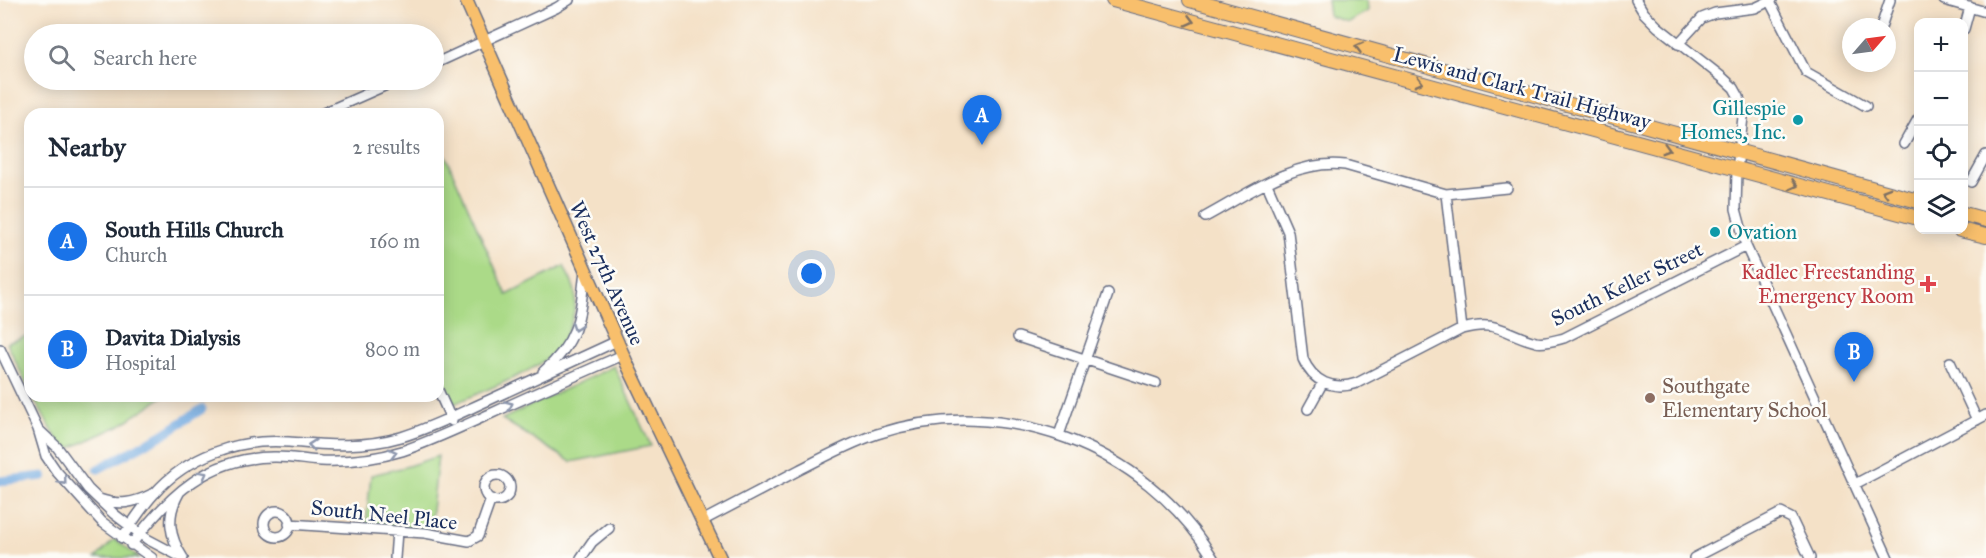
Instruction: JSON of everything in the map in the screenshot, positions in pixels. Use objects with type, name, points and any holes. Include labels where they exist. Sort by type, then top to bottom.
[{"type":"highway","name":"Lewis and Clark Trail Highway","points":[[1113,0],[1914,217]]},
{"type":"highway","name":"Lewis and Clark Trail Highway","points":[[1190,0],[1914,200]]},
{"type":"highway","points":[[1968,215],[1986,220]]},
{"type":"highway","points":[[1968,232],[1986,236]]},
{"type":"main road","name":"West 27th Avenue","points":[[466,0],[623,355],[720,558]]},
{"type":"street","points":[[444,59],[569,0]]},
{"type":"street","points":[[1636,0],[1644,13],[1678,44],[1723,78],[1734,88],[1739,97],[1743,117],[1737,170],[1736,209],[1746,246],[1888,558]]},
{"type":"street","points":[[1678,44],[1702,18],[1714,13],[1755,8],[1770,0],[1806,72],[1866,106]]},
{"type":"street","points":[[1884,18],[1890,0]]},
{"type":"street","points":[[1944,0],[1986,12]]},
{"type":"street","points":[[1967,18],[1970,7]]},
{"type":"street","points":[[335,108],[375,90]]},
{"type":"street","points":[[1904,144],[1914,126]]},
{"type":"street","points":[[1971,182],[1986,155]]},
{"type":"street","points":[[1205,217],[1302,167],[1331,163],[1446,194],[1507,188]]},
{"type":"street","points":[[1267,184],[1288,232],[1303,359],[1312,374],[1323,382],[1308,409]]},
{"type":"street","points":[[1446,194],[1462,329]]},
{"type":"street","name":"South Keller Street","points":[[1323,382],[1342,387],[1357,384],[1462,329],[1486,325],[1499,327],[1537,342],[1564,338],[1746,246]]},
{"type":"street","points":[[534,379],[561,354],[572,339],[580,313],[585,270]]},
{"type":"street","points":[[1059,435],[1108,294]]},
{"type":"street","points":[[1018,337],[1156,383]]},
{"type":"street","points":[[122,538],[154,493],[184,468],[211,454],[244,444],[278,441],[328,446],[362,445],[400,437],[450,418],[617,341]]},
{"type":"street","points":[[0,349],[24,400]]},
{"type":"street","points":[[131,545],[165,503],[183,487],[220,466],[249,459],[276,457],[321,461],[376,457],[403,450],[623,355]]},
{"type":"street","points":[[1950,362],[1977,420]]},
{"type":"street","points":[[25,402],[38,429],[46,456],[63,481],[92,513],[131,545],[152,558]]},
{"type":"street","points":[[443,402],[455,429]]},
{"type":"street","points":[[1855,484],[1986,415]]},
{"type":"street","points":[[702,520],[843,447],[878,433],[938,421],[988,420],[1029,426],[1059,435],[1110,457],[1141,478],[1186,520],[1213,558]]},
{"type":"street","points":[[38,429],[57,447],[79,479],[97,498],[140,534],[183,558]]},
{"type":"street","points":[[276,457],[278,441]]},
{"type":"street","points":[[183,487],[175,501],[170,519],[172,538],[183,558]]},
{"type":"street","points":[[97,498],[126,504],[154,493]]},
{"type":"street","name":"South Neel Place","points":[[289,524],[425,533],[469,542],[480,531],[491,499]]},
{"type":"street","points":[[1694,558],[1781,513],[1791,518],[1810,558]]},
{"type":"street","points":[[581,558],[592,542],[609,528]]},
{"type":"street","points":[[395,558],[397,531]]},
{"type":"green space","points":[[1327,0],[1367,0],[1368,11],[1348,22],[1329,16]]},
{"type":"green space","points":[[444,155],[507,295],[564,266],[575,292],[570,327],[550,356],[518,376],[454,404],[444,382]]},
{"type":"green space","points":[[24,337],[24,379],[7,343]]},
{"type":"green space","points":[[614,366],[651,446],[571,462],[502,419]]},
{"type":"green space","points":[[35,402],[155,402],[119,426],[64,451]]},
{"type":"green space","points":[[438,456],[430,529],[366,524],[371,475]]},
{"type":"green space","points":[[115,539],[139,558],[96,558]]},
{"type":"waterway","points":[[98,469],[162,435],[202,409]]},
{"type":"waterway","points":[[0,481],[43,476]]},
{"type":"place","name":"Gillespie Homes, Inc.","points":[[1798,120]]},
{"type":"place","name":"South Hills Church","points":[[982,145]]},
{"type":"place","name":"Ovation","points":[[1715,232]]},
{"type":"place","name":"Kadlec Freestanding Emergency Room","points":[[1928,284]]},
{"type":"place","name":"Davita Dialysis","points":[[1854,382]]},
{"type":"place","name":"Southgate Elementary School","points":[[1650,398]]}]
